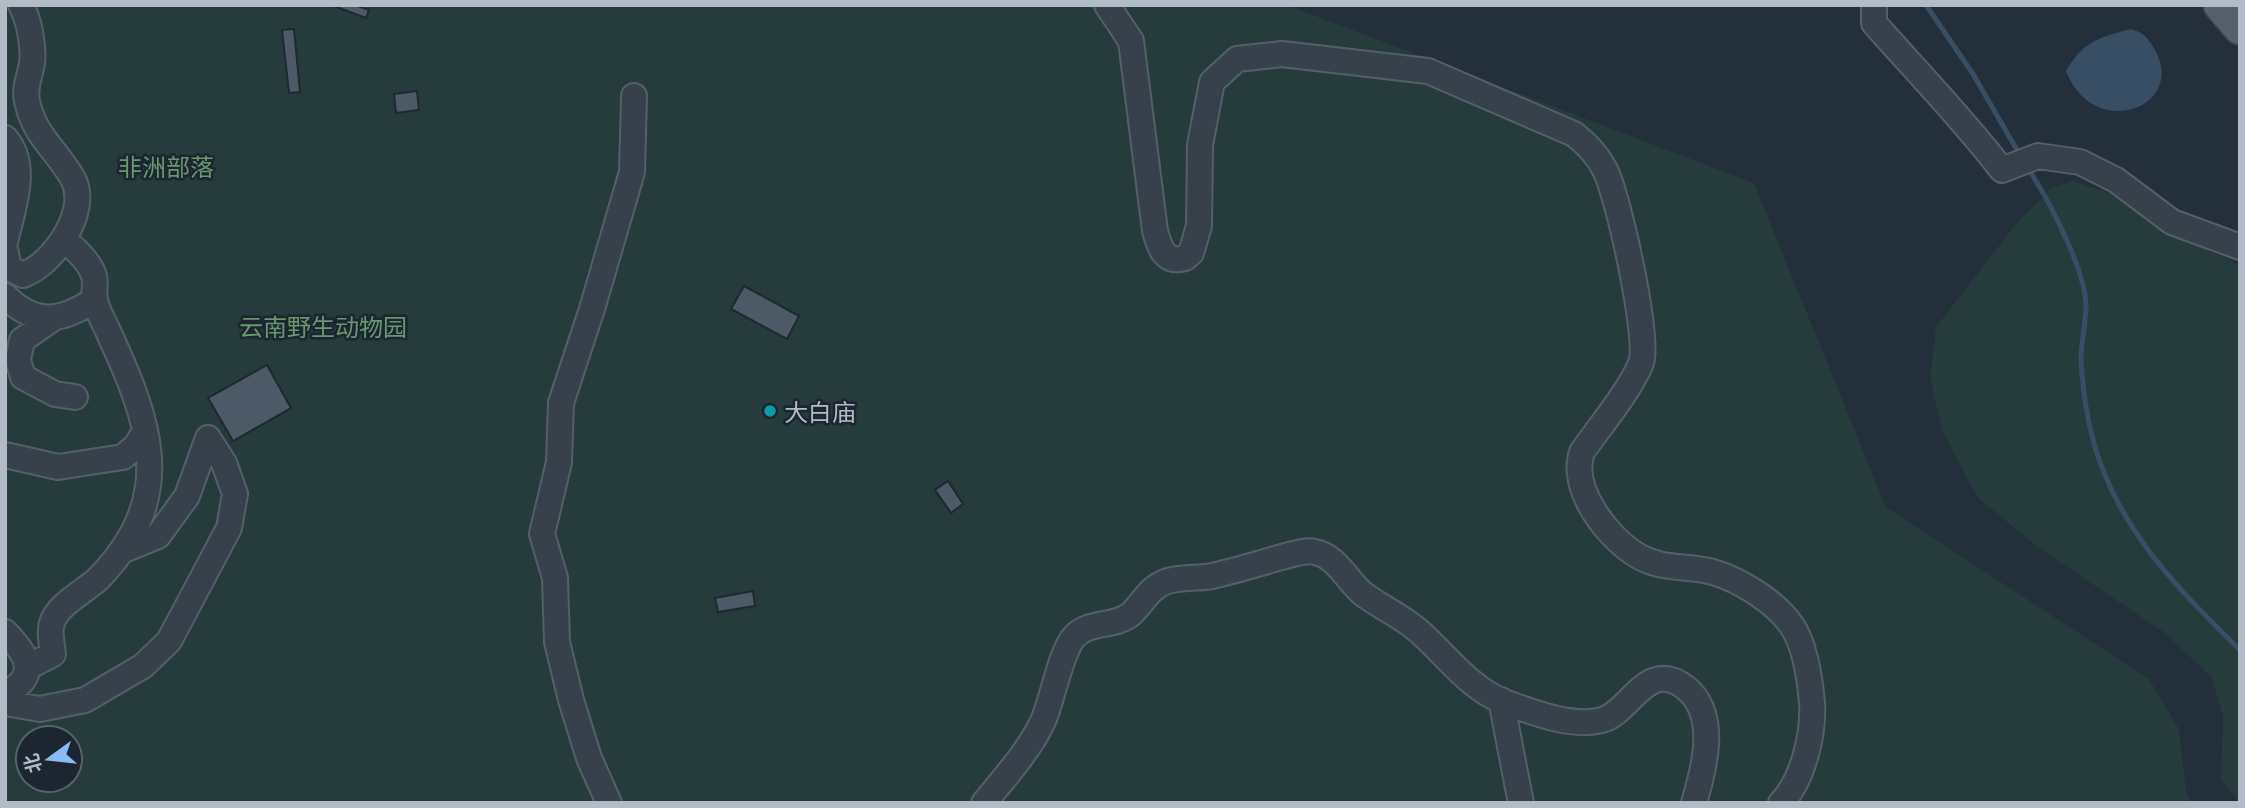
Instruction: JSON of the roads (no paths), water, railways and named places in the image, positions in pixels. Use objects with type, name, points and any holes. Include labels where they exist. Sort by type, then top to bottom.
[{"type":"main road","points":[[2220,5],[2240,28]]},
{"type":"street","points":[[5,248],[9,268],[23,275],[54,255],[65,241],[77,195],[74,180],[42,140],[29,111],[26,96],[32,50],[21,5]]},
{"type":"street","points":[[1107,5],[1131,41],[1155,231],[1163,254],[1169,259],[1185,258],[1196,242],[1199,226],[1200,145],[1212,82],[1237,59],[1282,54],[1427,71],[1574,134],[1587,144],[1612,186],[1632,264],[1643,354],[1637,370],[1583,452],[1578,463],[1581,482],[1587,500],[1602,523],[1639,556],[1667,568],[1696,569],[1727,577],[1757,595],[1793,627],[1811,690],[1814,723],[1794,782],[1781,803]]},
{"type":"street","points":[[1874,5],[1874,23],[1965,121],[2002,170],[2038,156],[2080,162],[2116,180],[2172,222],[2240,247]]},
{"type":"street","points":[[609,803],[589,758],[571,700],[557,642],[555,578],[542,534],[559,462],[561,403],[632,172],[634,96]]},
{"type":"street","points":[[5,138],[15,158],[17,181],[17,197],[5,242]]},
{"type":"street","points":[[27,667],[53,654],[51,624],[60,610],[97,579],[124,550],[148,495],[149,447],[145,431],[94,300],[93,272],[74,247],[65,241]]},
{"type":"street","points":[[5,296],[21,312],[52,319]]},
{"type":"street","points":[[75,397],[55,394],[33,385],[23,377],[18,360],[22,340],[34,328],[77,311],[94,300]]},
{"type":"street","points":[[5,454],[58,467],[123,457],[136,446],[145,431]]},
{"type":"street","points":[[5,703],[40,709],[85,699],[143,666],[169,641],[229,528],[235,494],[224,463],[208,438],[187,496],[158,536],[124,550]]},
{"type":"street","points":[[984,803],[1025,750],[1043,721],[1071,639],[1084,628],[1119,622],[1132,613],[1153,588],[1167,581],[1211,576],[1299,552],[1315,551],[1329,558],[1362,593],[1392,610],[1423,635],[1448,664],[1500,700],[1574,721],[1604,720],[1641,688],[1656,680],[1672,680],[1697,700],[1706,732],[1705,765],[1694,803]]},
{"type":"street","points":[[5,632],[21,648],[27,667],[27,674],[16,689],[5,694]]},
{"type":"street","points":[[1500,700],[1521,803]]},
{"type":"water","points":[[2131,29],[2145,36],[2155,50],[2161,70],[2158,88],[2148,101],[2133,109],[2114,111],[2096,106],[2079,93],[2066,71],[2085,47]]},
{"type":"waterway","points":[[1926,5],[1973,74],[2017,150]]},
{"type":"waterway","points":[[2031,173],[2066,238],[2080,275],[2086,306],[2081,359],[2085,399],[2098,458],[2111,490],[2146,548],[2191,600],[2240,650]]},
{"type":"place","name":"大白庙","points":[[770,411]]},
{"type":"park label","name":"非洲部落","points":[[166,166]]},
{"type":"park label","name":"云南野生动物园","points":[[323,326]]}]
